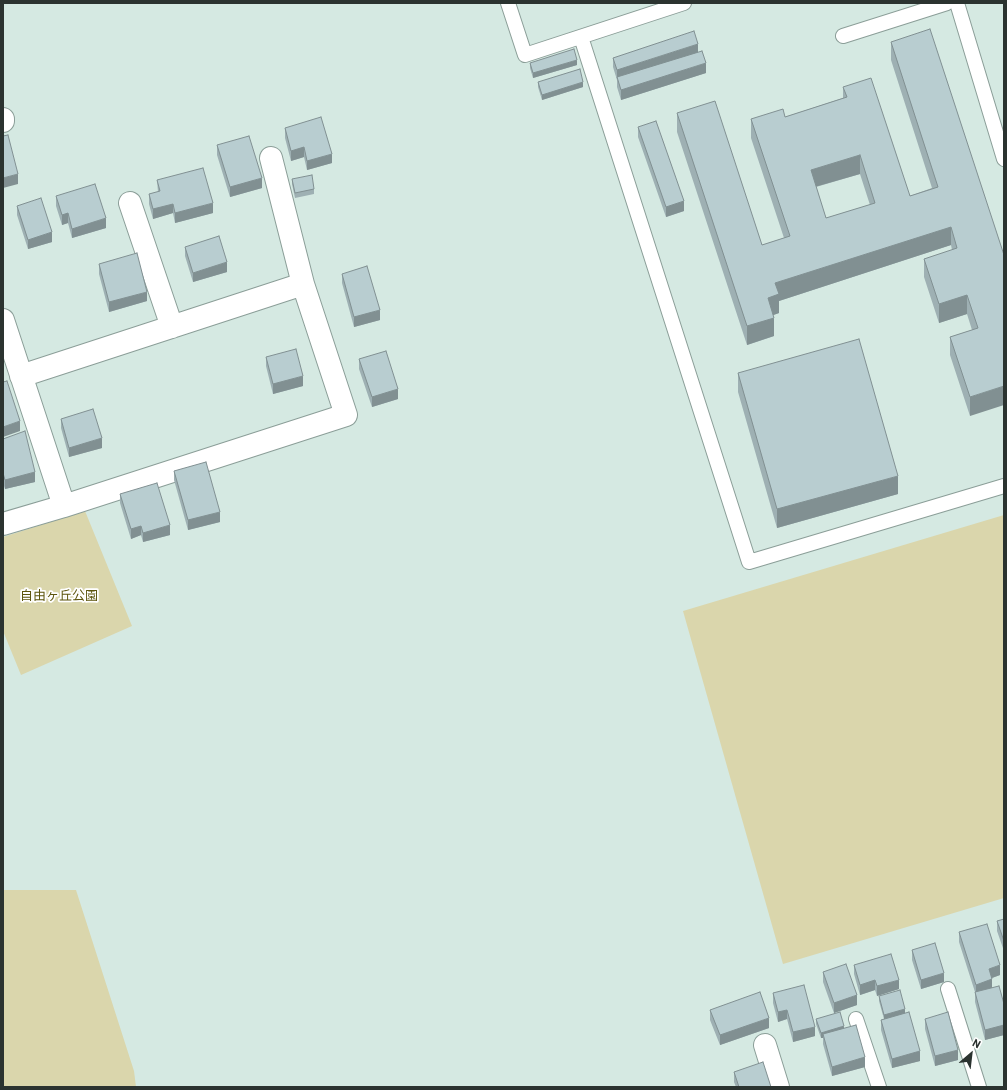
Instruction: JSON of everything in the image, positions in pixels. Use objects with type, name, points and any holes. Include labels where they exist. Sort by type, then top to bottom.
[{"type":"street","points":[[3,524],[64,506],[346,415],[303,284],[271,158]]},
{"type":"street","points":[[130,203],[172,327]]},
{"type":"street","points":[[14,368],[172,327],[303,284]]},
{"type":"street","points":[[3,320],[14,368],[64,506]]},
{"type":"street","points":[[765,1045],[778,1087]]},
{"type":"lane","points":[[510,3],[525,55],[684,3]]},
{"type":"lane","points":[[843,36],[947,3]]},
{"type":"lane","points":[[957,3],[1004,159]]},
{"type":"lane","points":[[581,37],[748,562],[1004,486]]},
{"type":"lane","points":[[948,989],[978,1087]]},
{"type":"lane","points":[[856,1019],[879,1087]]},
{"type":"green space","name":"自由ヶ丘公園","points":[[85,511],[132,626],[21,675],[3,631],[3,537]]},
{"type":"green space","points":[[1004,515],[1004,898],[783,964],[683,611]]},
{"type":"green space","points":[[3,890],[76,890],[134,1071],[136,1087],[3,1087]]},
{"type":"building","points":[[930,29],[1004,255],[1004,386],[970,397],[950,337],[978,328],[967,295],[939,304],[924,259],[957,248],[951,227],[775,283],[779,294],[768,298],[774,318],[747,326],[677,113],[715,101],[762,245],[790,236],[751,119],[783,109],[785,117],[847,97],[843,87],[871,78],[910,196],[938,187],[891,42]],"holes":[[[860,155],[875,203],[826,218],[811,170]]]},
{"type":"building","points":[[694,31],[698,44],[617,70],[613,58]]},
{"type":"building","points":[[574,49],[577,60],[533,73],[530,63]]},
{"type":"building","points":[[702,51],[706,63],[621,90],[617,77]]},
{"type":"building","points":[[580,69],[583,82],[542,95],[538,82]]},
{"type":"building","points":[[321,117],[332,154],[307,161],[304,147],[291,151],[285,128]]},
{"type":"building","points":[[656,121],[684,201],[666,207],[638,127]]},
{"type":"building","points":[[8,135],[18,174],[3,178],[3,136]]},
{"type":"building","points":[[249,136],[262,178],[230,187],[217,145]]},
{"type":"building","points":[[203,168],[213,203],[175,213],[173,204],[153,209],[149,194],[160,191],[157,180]]},
{"type":"building","points":[[312,175],[314,189],[295,193],[292,179]]},
{"type":"building","points":[[95,184],[106,218],[72,229],[68,213],[62,215],[56,196]]},
{"type":"building","points":[[41,198],[52,232],[28,240],[17,206]]},
{"type":"building","points":[[219,236],[227,262],[193,273],[185,247]]},
{"type":"building","points":[[137,253],[147,292],[109,302],[99,264]]},
{"type":"building","points":[[367,266],[380,310],[354,317],[342,274]]},
{"type":"building","points":[[859,339],[898,476],[777,509],[738,373]]},
{"type":"building","points":[[296,349],[303,376],[273,384],[266,357]]},
{"type":"building","points":[[386,351],[398,389],[372,397],[359,359]]},
{"type":"building","points":[[7,381],[20,421],[3,427],[3,382]]},
{"type":"building","points":[[93,409],[102,438],[69,448],[61,419]]},
{"type":"building","points":[[25,431],[35,472],[5,480],[3,473],[3,439]]},
{"type":"building","points":[[206,462],[220,512],[188,520],[174,471]]},
{"type":"building","points":[[157,483],[170,525],[143,533],[141,526],[131,529],[120,494]]},
{"type":"building","points":[[1004,919],[1004,941],[997,921]]},
{"type":"building","points":[[987,924],[1000,965],[989,969],[992,979],[976,985],[959,932]]},
{"type":"building","points":[[935,943],[944,973],[921,980],[912,950]]},
{"type":"building","points":[[891,954],[899,980],[877,986],[875,980],[860,985],[854,965]]},
{"type":"building","points":[[846,964],[857,995],[834,1003],[823,972]]},
{"type":"building","points":[[804,985],[815,1027],[793,1032],[787,1010],[778,1012],[773,993]]},
{"type":"building","points":[[999,986],[1004,1004],[1004,1025],[985,1030],[975,992]]},
{"type":"building","points":[[900,990],[905,1009],[884,1015],[879,996]]},
{"type":"building","points":[[760,992],[769,1018],[720,1035],[710,1010]]},
{"type":"building","points":[[840,1012],[844,1026],[821,1033],[816,1019]]},
{"type":"building","points":[[909,1012],[920,1051],[892,1059],[881,1020]]},
{"type":"building","points":[[948,1012],[958,1050],[935,1056],[925,1019]]},
{"type":"building","points":[[856,1025],[865,1057],[832,1067],[823,1034]]},
{"type":"building","points":[[763,1062],[771,1087],[739,1087],[734,1072]]}]
